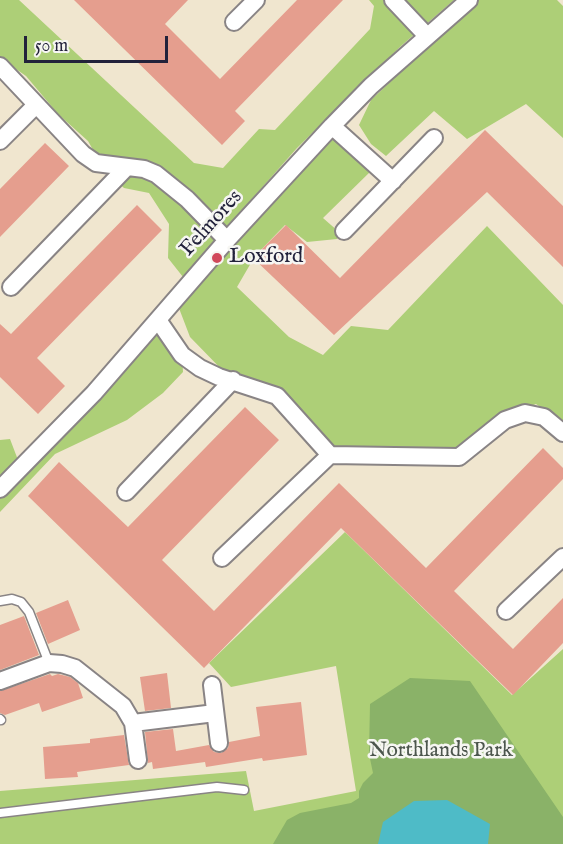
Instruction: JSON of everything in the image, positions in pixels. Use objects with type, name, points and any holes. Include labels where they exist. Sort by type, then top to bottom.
[{"type":"street","points":[[234,22],[256,0]]},
{"type":"street","points":[[393,0],[427,36]]},
{"type":"street","name":"Felmores","points":[[0,489],[94,393],[227,240],[332,126],[371,86],[469,0]]},
{"type":"street","points":[[0,66],[84,154],[96,163],[144,169],[167,181],[227,240]]},
{"type":"street","points":[[0,141],[36,105]]},
{"type":"street","points":[[332,126],[393,181]]},
{"type":"street","points":[[344,231],[434,138]]},
{"type":"street","points":[[11,287],[127,167]]},
{"type":"street","points":[[158,320],[182,355],[200,368],[219,377],[277,396],[330,455]]},
{"type":"street","points":[[126,492],[233,380]]},
{"type":"street","points":[[222,558],[330,455],[459,457],[505,420],[525,413],[544,417],[563,433]]},
{"type":"street","points":[[506,611],[563,557]]},
{"type":"street","points":[[0,681],[49,663],[75,668],[123,706],[133,723],[138,760]]},
{"type":"street","points":[[212,685],[219,743]]},
{"type":"street","points":[[133,723],[215,713]]},
{"type":"lane","points":[[0,601],[12,599],[21,602],[30,612],[49,663]]},
{"type":"lane","points":[[0,813],[217,787],[244,790]]},
{"type":"green space","points":[[0,0],[19,0],[194,163],[223,168],[259,129],[275,130],[370,29],[374,6],[369,0],[454,0],[401,46],[297,148],[183,277],[168,258],[169,224],[149,193],[124,188],[105,171],[88,141],[58,114],[26,76],[0,58]]},
{"type":"green space","points":[[477,0],[557,0],[563,6],[563,138],[526,104],[467,139],[434,111],[386,156],[371,144],[359,125],[371,100]]},
{"type":"green space","points":[[331,132],[372,170],[323,218],[339,232],[337,239],[307,242],[285,225],[255,256],[237,287],[289,337],[323,355],[351,326],[388,330],[487,226],[563,305],[563,423],[536,404],[503,416],[459,457],[330,455],[274,391],[227,375],[190,337],[177,303]]},
{"type":"green space","points":[[160,333],[182,355],[183,372],[163,393],[127,420],[55,454],[0,512],[0,496],[147,342]]},
{"type":"green space","points":[[10,439],[18,460],[0,477],[0,440]]},
{"type":"green space","name":"Northlands Park","points":[[345,532],[512,695],[563,649],[563,844],[0,844],[0,791],[246,771],[254,811],[356,791],[336,666],[231,687],[209,663]]},
{"type":"green space","points":[[410,678],[470,681],[563,817],[563,844],[273,844],[287,820],[300,813],[351,803],[359,798],[359,791],[363,783],[373,773],[369,754],[370,704]]},
{"type":"water","points":[[447,800],[490,824],[488,844],[378,844],[383,822],[414,801]]},
{"type":"building","points":[[74,0],[188,0],[165,24],[220,79],[297,0],[343,0],[235,111],[245,121],[222,145]]},
{"type":"building","points":[[485,130],[563,206],[563,267],[487,192],[334,335],[253,258],[286,225],[340,278]]},
{"type":"building","points":[[45,143],[69,166],[0,237],[0,189]]},
{"type":"building","points":[[137,205],[162,230],[37,358],[65,386],[38,414],[0,377],[0,324],[11,334]]},
{"type":"building","points":[[245,407],[279,440],[162,560],[214,611],[339,483],[426,568],[543,448],[563,468],[563,479],[454,591],[513,649],[563,598],[563,643],[513,695],[341,528],[204,668],[28,496],[59,462],[128,527]]},
{"type":"building","points":[[68,600],[80,630],[48,644],[36,613]]},
{"type":"building","points":[[24,616],[39,655],[0,670],[0,625]]},
{"type":"building","points":[[167,673],[171,708],[145,711],[140,677]]},
{"type":"building","points":[[50,674],[70,677],[78,683],[83,698],[42,712],[39,703],[5,715],[0,713],[0,691]]},
{"type":"building","points":[[301,702],[307,755],[263,761],[262,758],[206,767],[205,762],[153,769],[152,762],[148,763],[145,732],[173,729],[176,751],[209,745],[214,752],[221,753],[228,748],[229,742],[260,736],[256,707]]},
{"type":"building","points":[[124,735],[129,765],[77,772],[78,777],[45,779],[43,747],[90,743],[90,739]]},
{"type":"place","name":"Loxford","points":[[217,258]]}]
